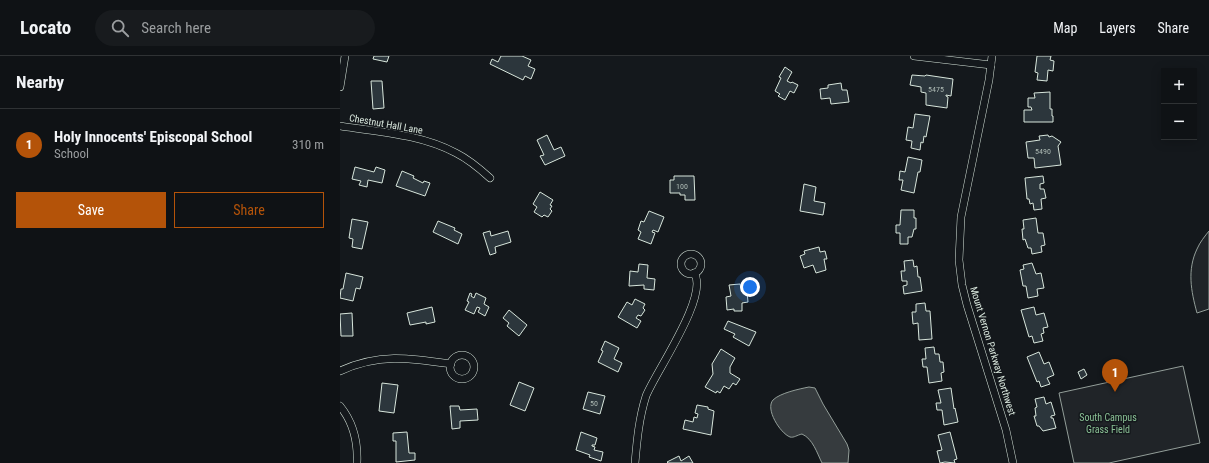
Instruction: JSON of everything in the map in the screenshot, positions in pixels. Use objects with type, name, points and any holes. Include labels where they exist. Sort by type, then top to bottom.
[{"type":"street","points":[[340,87],[345,56]]},
{"type":"street","points":[[914,56],[991,64]]},
{"type":"street","name":"Mount Vernon Parkway Northwest","points":[[992,56],[961,216],[960,260],[962,285],[967,305],[1006,430],[1013,463]]},
{"type":"street","name":"Chestnut Hall Lane","points":[[340,126],[407,136],[431,142],[456,153],[471,162],[490,178]]},
{"type":"street","points":[[636,463],[637,435],[644,402],[653,381],[678,339],[688,315],[696,290],[697,279],[694,273]]},
{"type":"street","points":[[340,371],[364,362],[392,358],[406,358],[451,364]]},
{"type":"street","points":[[340,406],[348,417],[354,431],[357,447],[357,463]]},
{"type":"green space","points":[[1209,231],[1209,309],[1197,313],[1191,281],[1192,265],[1198,246]]},
{"type":"green space","name":"South Campus Grass Field","points":[[1183,366],[1200,443],[1109,463],[1074,463],[1059,393]]},
{"type":"shaded area","points":[[809,387],[815,388],[847,444],[849,450],[848,463],[822,463],[814,447],[806,436],[802,434],[790,437],[786,435],[778,426],[772,415],[771,404],[773,400],[785,393]]},
{"type":"building","points":[[374,56],[389,56],[387,62],[373,59]]},
{"type":"building","points":[[501,56],[522,56],[531,60],[528,66],[535,69],[531,79],[525,76],[523,80],[490,64],[492,59],[498,62]]},
{"type":"building","points":[[1037,56],[1051,56],[1050,60],[1054,61],[1053,71],[1048,70],[1047,81],[1037,80],[1038,73],[1035,72]]},
{"type":"building","points":[[785,67],[792,72],[787,81],[798,85],[794,93],[790,91],[785,100],[778,96],[780,94],[775,91],[781,78],[779,77]]},
{"type":"building","points":[[912,75],[926,75],[953,79],[951,96],[946,95],[948,97],[947,108],[926,105],[926,93],[921,92],[921,87],[910,85]]},
{"type":"building","points":[[371,81],[382,81],[384,108],[373,109]]},
{"type":"building","points":[[841,83],[842,90],[847,90],[849,102],[831,104],[830,98],[821,99],[820,89],[828,88],[828,85]]},
{"type":"building","points":[[1050,92],[1050,109],[1052,109],[1053,122],[1024,122],[1024,110],[1032,110],[1031,107],[1028,107],[1028,98],[1035,98],[1034,93]]},
{"type":"building","points":[[915,114],[930,116],[926,137],[924,136],[923,143],[921,142],[920,150],[911,148],[912,141],[906,140],[908,127],[913,128]]},
{"type":"building","points":[[547,135],[554,150],[561,147],[565,156],[545,165],[540,156],[544,155],[537,140]]},
{"type":"building","points":[[1048,135],[1049,137],[1052,136],[1061,142],[1058,146],[1061,165],[1035,168],[1034,158],[1028,158],[1026,142],[1040,140],[1039,136]]},
{"type":"building","points":[[908,157],[922,160],[914,193],[901,190],[903,180],[899,180],[900,171],[905,172]]},
{"type":"building","points":[[355,167],[374,172],[376,167],[385,170],[382,183],[368,180],[367,187],[359,185],[361,181],[352,179]]},
{"type":"building","points":[[402,171],[414,176],[413,178],[423,183],[424,181],[430,183],[425,196],[396,186]]},
{"type":"building","points":[[674,176],[694,176],[695,200],[685,200],[685,195],[680,195],[680,193],[670,193],[670,180],[674,180]]},
{"type":"building","points":[[1043,176],[1044,183],[1040,184],[1040,189],[1044,189],[1046,198],[1041,199],[1042,209],[1034,210],[1033,203],[1030,204],[1029,199],[1027,199],[1025,178]]},
{"type":"building","points":[[804,184],[816,187],[814,201],[825,203],[823,215],[800,211]]},
{"type":"building","points":[[540,192],[553,200],[550,205],[552,206],[550,209],[552,211],[548,217],[544,215],[542,217],[534,212],[537,207],[533,204]]},
{"type":"building","points":[[901,210],[914,210],[914,218],[916,218],[916,229],[914,229],[912,237],[908,237],[908,244],[900,244],[900,233],[896,233],[896,225],[900,225]]},
{"type":"building","points":[[649,211],[664,217],[658,232],[653,230],[652,232],[655,233],[651,244],[638,239],[641,232],[638,230],[641,221],[644,222]]},
{"type":"building","points":[[1036,218],[1038,233],[1043,233],[1045,245],[1041,246],[1042,252],[1032,254],[1031,248],[1028,248],[1025,239],[1023,240],[1023,220]]},
{"type":"building","points":[[352,219],[368,222],[362,249],[352,247],[353,239],[349,238]]},
{"type":"building","points":[[438,221],[455,228],[454,230],[462,234],[458,244],[433,232]]},
{"type":"building","points":[[490,231],[491,236],[508,231],[511,242],[495,247],[496,253],[490,255],[483,233]]},
{"type":"building","points":[[819,247],[820,252],[825,251],[827,259],[824,259],[826,270],[816,273],[813,265],[804,268],[800,256],[805,254],[804,251]]},
{"type":"building","points":[[913,260],[914,267],[917,266],[922,291],[904,294],[903,286],[907,285],[907,281],[902,281],[901,271],[905,271],[904,261]]},
{"type":"building","points":[[1032,263],[1036,274],[1041,273],[1044,288],[1037,289],[1038,296],[1028,298],[1026,286],[1023,286],[1020,270],[1024,269],[1023,265]]},
{"type":"building","points":[[639,264],[648,265],[647,278],[655,279],[654,290],[644,289],[644,285],[629,286],[630,271],[638,272]]},
{"type":"building","points":[[346,273],[363,277],[360,289],[356,288],[353,301],[340,298]]},
{"type":"building","points":[[740,284],[742,292],[747,292],[748,302],[742,303],[742,311],[734,311],[734,309],[727,310],[726,297],[731,296],[729,285]]},
{"type":"building","points":[[470,293],[474,298],[476,293],[486,298],[484,304],[489,307],[485,316],[478,312],[480,308],[477,307],[474,314],[465,310],[469,302],[467,301]]},
{"type":"building","points":[[635,299],[645,304],[643,308],[645,310],[641,316],[638,315],[636,318],[641,321],[637,328],[618,317],[627,302],[632,305]]},
{"type":"building","points":[[925,303],[926,311],[930,311],[932,339],[919,340],[918,323],[913,324],[912,312],[916,312],[916,304]]},
{"type":"building","points":[[432,307],[435,322],[410,325],[407,313]]},
{"type":"building","points":[[1034,307],[1036,315],[1044,313],[1048,327],[1043,328],[1044,333],[1041,334],[1043,341],[1034,343],[1032,336],[1029,337],[1021,310]]},
{"type":"building","points":[[509,310],[527,325],[519,336],[507,326],[509,323],[503,318]]},
{"type":"building","points":[[352,313],[353,336],[341,336],[340,314]]},
{"type":"building","points":[[728,321],[756,332],[749,346],[733,337],[735,334],[724,329]]},
{"type":"building","points":[[605,341],[619,348],[614,359],[622,363],[618,372],[598,362],[603,351],[601,350]]},
{"type":"building","points":[[934,347],[935,354],[939,354],[940,362],[943,362],[944,372],[941,373],[942,381],[929,383],[927,367],[923,367],[922,359],[926,359],[925,348]]},
{"type":"building","points":[[721,349],[735,358],[730,367],[730,373],[740,379],[736,385],[733,383],[729,389],[724,386],[720,393],[717,391],[716,393],[705,387],[713,374],[712,364]]},
{"type":"building","points":[[1039,352],[1044,364],[1049,362],[1054,375],[1047,378],[1050,384],[1041,387],[1039,381],[1037,382],[1027,357]]},
{"type":"building","points":[[1084,369],[1087,375],[1081,379],[1078,372]]},
{"type":"building","points":[[519,382],[534,388],[525,411],[510,405]]},
{"type":"building","points":[[382,383],[398,385],[394,413],[379,411]]},
{"type":"building","points":[[951,388],[954,409],[955,408],[958,422],[944,425],[942,410],[937,410],[936,403],[941,403],[938,390]]},
{"type":"building","points":[[588,392],[605,396],[600,414],[583,409]]},
{"type":"building","points":[[1044,397],[1046,404],[1051,402],[1055,415],[1051,416],[1051,418],[1053,418],[1056,428],[1043,431],[1039,426],[1037,426],[1034,416],[1036,416],[1035,408],[1037,407],[1035,399]]},
{"type":"building","points":[[697,405],[708,407],[708,409],[714,411],[711,435],[683,429],[685,420],[693,422],[694,417],[697,418],[698,414],[695,413]]},
{"type":"building","points":[[450,406],[459,406],[460,410],[477,409],[478,420],[460,421],[460,428],[452,429]]},
{"type":"building","points":[[407,432],[409,453],[415,453],[415,460],[396,462],[396,441],[393,441],[393,433]]},
{"type":"building","points":[[581,432],[597,438],[595,445],[592,446],[595,447],[594,450],[603,452],[601,461],[576,450]]},
{"type":"building","points":[[950,432],[957,459],[954,460],[955,463],[940,463],[937,451],[942,450],[938,435]]},
{"type":"building","points":[[679,456],[681,461],[689,456],[693,463],[667,462]]},
{"type":"place","name":"Holy Innocents' Episcopal School","points":[[1115,392]]}]
